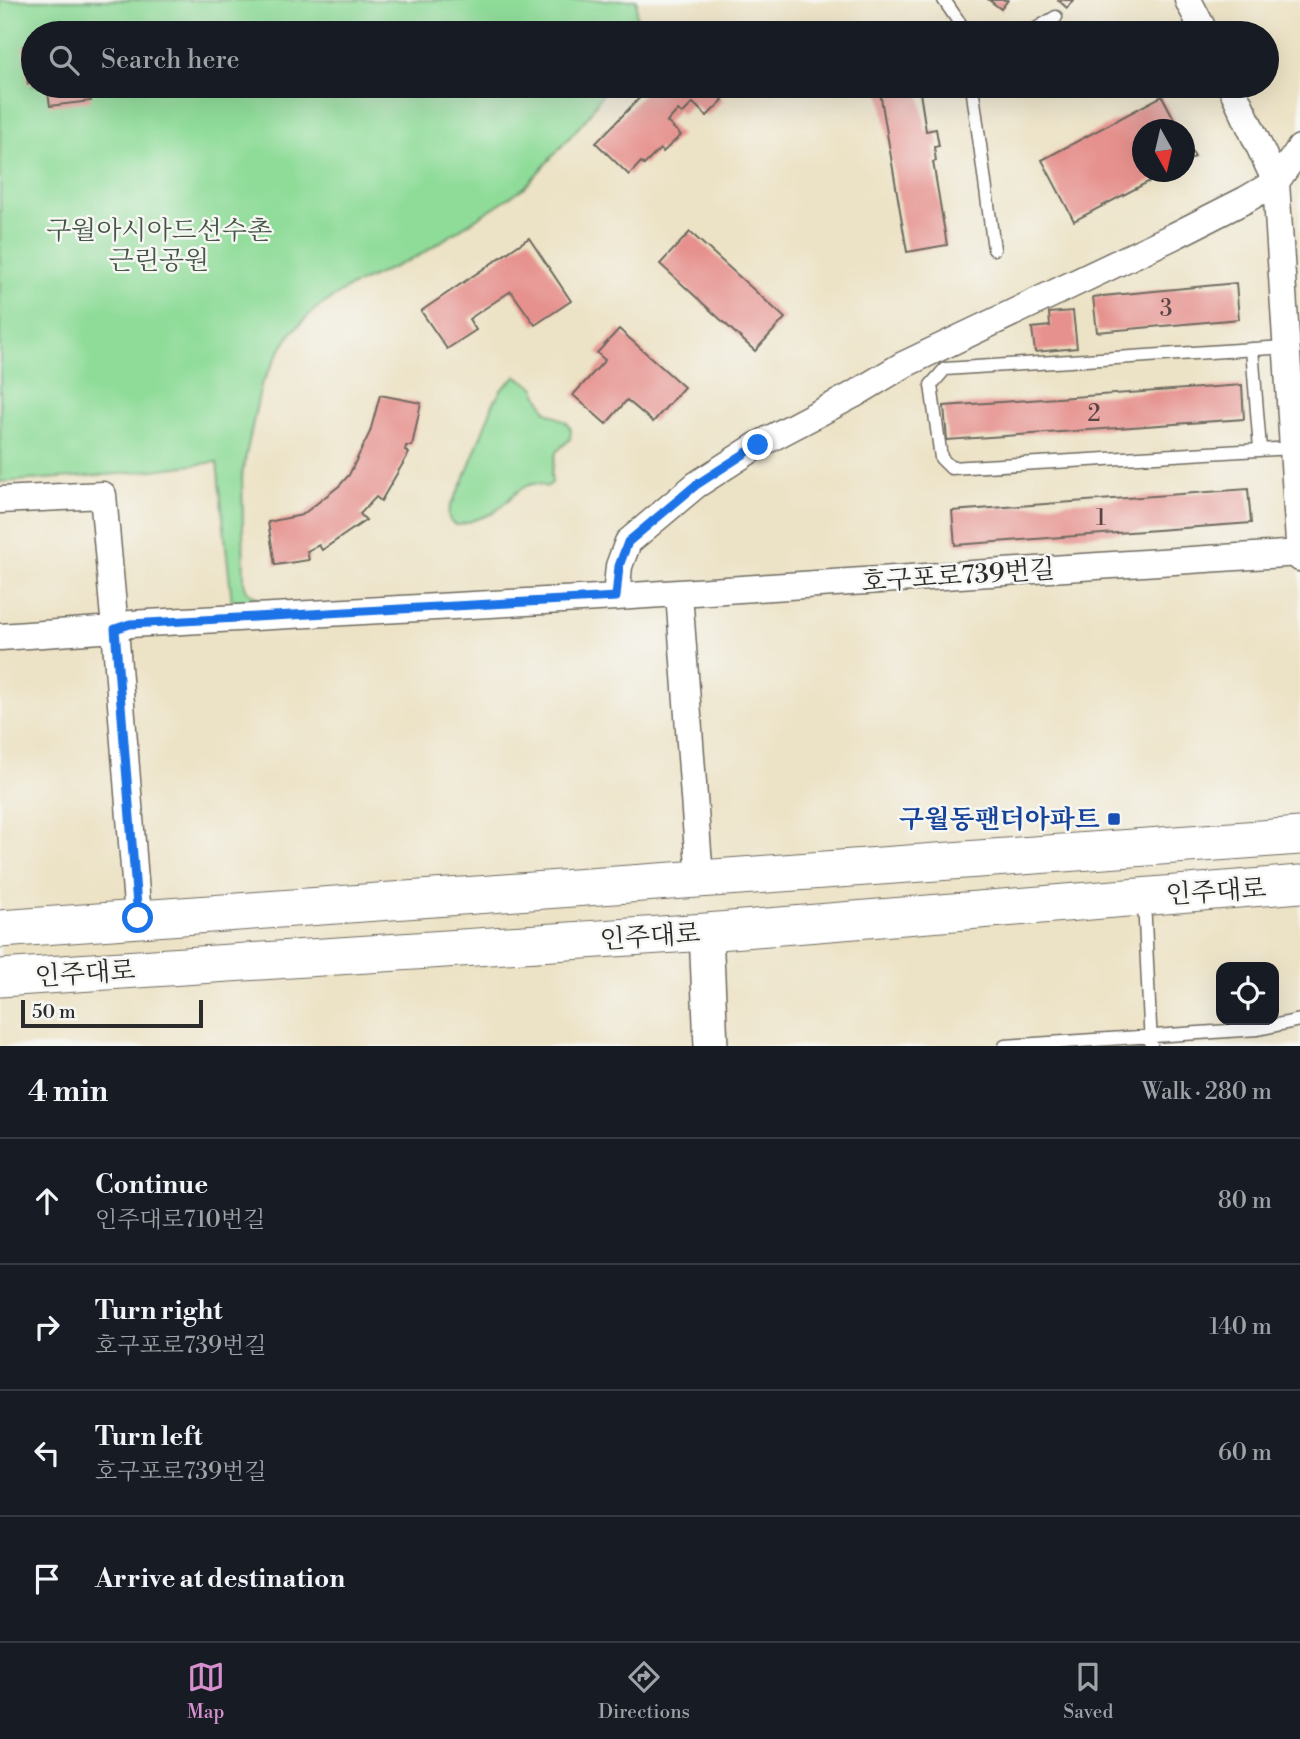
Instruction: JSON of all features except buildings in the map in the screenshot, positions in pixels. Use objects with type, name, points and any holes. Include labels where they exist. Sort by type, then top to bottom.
[{"type":"main road","name":"인주대로","points":[[0,929],[1300,836]]},
{"type":"main road","name":"인주대로","points":[[0,978],[706,932],[1300,884]]},
{"type":"street","points":[[1188,0],[1199,21]]},
{"type":"street","points":[[1237,98],[1276,183],[1300,555]]},
{"type":"street","points":[[616,597],[619,566],[628,542],[696,485],[758,445],[853,395],[903,365],[1174,236],[1276,183],[1300,148]]},
{"type":"street","points":[[0,500],[103,495],[138,918]]},
{"type":"street","name":"호구포로739번길","points":[[0,636],[115,629],[130,624],[1300,555]]},
{"type":"street","points":[[679,593],[700,879]]},
{"type":"street","points":[[706,932],[711,1046]]},
{"type":"lane","points":[[944,0],[959,21]]},
{"type":"lane","points":[[1048,21],[1056,16]]},
{"type":"lane","points":[[974,98],[994,249]]},
{"type":"lane","points":[[1286,347],[945,369],[931,385],[941,458],[951,468],[1293,448]]},
{"type":"lane","points":[[1252,349],[1260,449]]},
{"type":"lane","points":[[1144,896],[1151,1041]]},
{"type":"lane","points":[[1005,1046],[1151,1041],[1258,1029],[1300,1020]]},
{"type":"green space","name":"구월아시아드선수촌 근린공원","points":[[0,0],[637,0],[636,21],[21,21],[21,98],[600,98],[587,118],[525,187],[420,255],[346,289],[314,310],[292,332],[261,385],[242,474],[244,582],[247,591],[260,600],[232,602],[217,462],[120,474],[0,482]]},
{"type":"green space","points":[[516,376],[534,387],[546,411],[567,423],[571,430],[570,439],[556,452],[551,474],[552,483],[546,487],[531,484],[524,487],[493,513],[455,525],[448,514],[450,507],[463,482],[494,402],[502,389]]},
{"type":"place","name":"구월동팬더아파트","points":[[1114,819]]},
{"type":"route","points":[[138,918],[115,629],[130,624],[616,597],[619,566],[628,542],[696,485],[758,445]]}]
